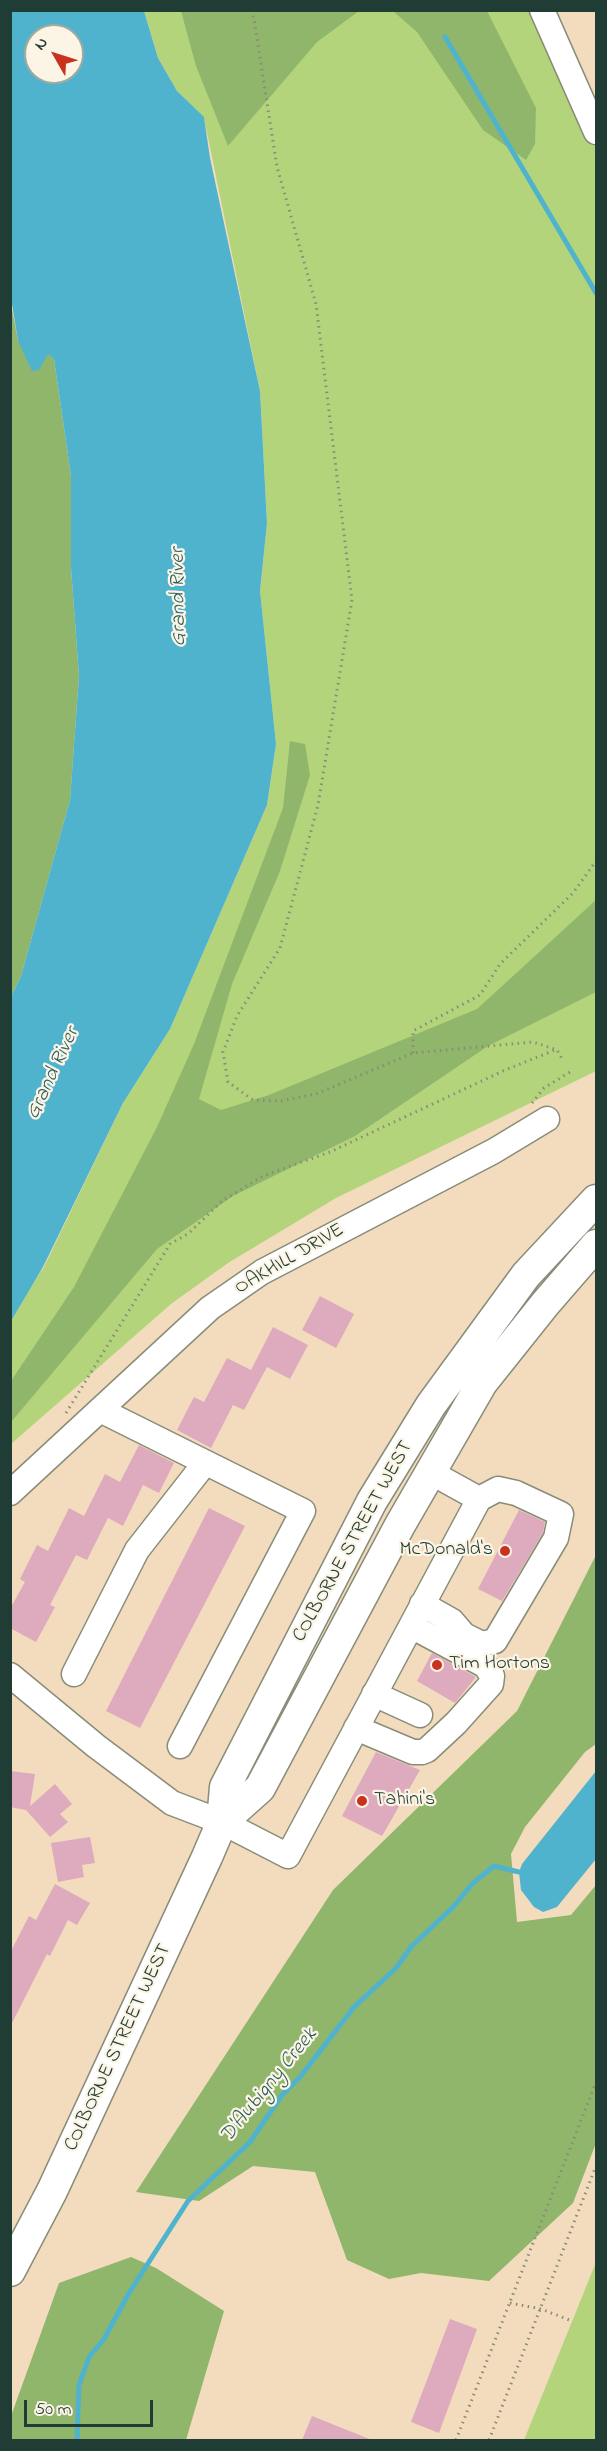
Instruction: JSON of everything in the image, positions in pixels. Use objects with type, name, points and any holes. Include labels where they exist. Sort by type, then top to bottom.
[{"type":"main road","name":"COLBORNE STREET WEST","points":[[10,2271],[52,2191],[222,1822],[225,1787],[372,1501],[431,1405],[526,1275],[597,1200]]},
{"type":"main road","name":"COLBORNE STREET WEST","points":[[222,1822],[261,1788],[430,1472],[482,1383],[545,1304],[597,1245]]},
{"type":"street","points":[[542,10],[597,132]]},
{"type":"street","name":"OAKHILL DRIVE","points":[[10,1493],[210,1308],[262,1272],[494,1151],[547,1119]]},
{"type":"street","points":[[100,1410],[303,1511],[180,1746]]},
{"type":"street","points":[[74,1674],[137,1550],[205,1463]]},
{"type":"street","points":[[430,1472],[479,1499]]},
{"type":"street","points":[[10,1675],[96,1746],[172,1803],[222,1822],[288,1856],[374,1694],[479,1499],[498,1489],[516,1493],[561,1514],[556,1538],[495,1641],[482,1644],[464,1635],[452,1621],[422,1605]]},
{"type":"street","points":[[356,1728],[413,1752],[427,1750],[491,1684],[492,1676],[488,1668],[411,1626]]},
{"type":"street","points":[[374,1694],[420,1715]]},
{"type":"path","points":[[251,10],[277,167],[316,304],[352,600],[318,805],[280,948],[237,1016],[223,1052],[228,1082],[253,1100],[281,1101],[316,1094],[413,1053],[533,1042],[557,1050],[562,1059]]},
{"type":"path","points":[[413,1053],[414,1031],[480,996],[500,964],[573,893],[597,861]]},
{"type":"path","points":[[73,1435],[66,1412],[170,1244],[189,1233],[222,1201],[263,1176],[330,1152],[503,1071],[557,1050]]},
{"type":"path","points":[[456,2440],[597,2082]]},
{"type":"path","points":[[489,2440],[597,2166]]},
{"type":"path","points":[[510,2303],[541,2309],[572,2321]]},
{"type":"green space","points":[[181,10],[359,11],[317,42],[228,146],[196,66]]},
{"type":"green space","points":[[144,11],[539,11],[596,137],[596,1071],[336,1198],[228,1263],[171,1304],[11,1444],[10,1319],[44,1267],[123,1103],[170,1029],[267,805],[276,744],[260,591],[267,523],[260,391],[204,118],[177,91],[158,58]]},
{"type":"green space","points":[[393,11],[487,11],[536,108],[535,144],[526,160],[483,130],[417,32]]},
{"type":"green space","points":[[10,298],[18,341],[48,353],[54,359],[71,476],[71,568],[79,676],[70,800],[21,976],[11,997]]},
{"type":"green space","points":[[290,741],[305,744],[310,775],[280,871],[232,984],[199,1099],[221,1110],[269,1095],[477,1009],[596,900],[596,992],[488,1046],[355,1136],[233,1196],[157,1249],[11,1422],[11,1381],[74,1287],[157,1127],[194,1044],[283,808]]},
{"type":"green space","points":[[596,1555],[596,1744],[585,1752],[525,1827],[511,1854],[517,1922],[571,1915],[596,1885],[596,2143],[573,2203],[489,2281],[421,2273],[389,2279],[347,2260],[315,2172],[253,2166],[199,2201],[136,2192],[333,1890],[517,1711]]},
{"type":"green space","points":[[131,2257],[156,2268],[224,2311],[186,2440],[11,2440],[11,2416],[59,2283]]},
{"type":"green space","points":[[596,2262],[596,2440],[524,2440],[586,2287]]},
{"type":"water","name":"Grand River","points":[[11,10],[144,11],[158,58],[177,91],[204,117],[210,158],[260,391],[267,523],[260,591],[276,744],[267,805],[170,1029],[123,1103],[43,1267],[11,1321],[11,997],[21,976],[70,800],[79,676],[71,568],[71,476],[54,359],[48,354],[39,370],[32,371],[18,341],[11,298]]},
{"type":"water","points":[[596,1771],[596,1859],[557,1907],[543,1912],[534,1907],[521,1890],[519,1872],[522,1864]]},
{"type":"building","points":[[320,1296],[354,1314],[336,1348],[302,1330]]},
{"type":"building","points":[[273,1327],[308,1345],[290,1379],[267,1367],[244,1410],[233,1405],[211,1448],[177,1430],[194,1397],[204,1402],[227,1358],[251,1370]]},
{"type":"building","points":[[139,1445],[174,1463],[159,1493],[143,1485],[123,1526],[108,1518],[87,1560],[76,1555],[50,1605],[55,1607],[36,1642],[10,1628],[10,1609],[25,1582],[20,1579],[37,1545],[48,1551],[69,1508],[84,1516],[105,1474],[120,1482]]},
{"type":"building","points":[[209,1508],[245,1526],[140,1728],[106,1711]]},
{"type":"building","points":[[519,1510],[545,1522],[543,1533],[502,1601],[478,1589]]},
{"type":"building","points":[[432,1653],[476,1677],[455,1703],[417,1681]]},
{"type":"building","points":[[376,1752],[420,1770],[382,1836],[342,1816]]},
{"type":"building","points":[[10,1771],[35,1774],[30,1806],[55,1784],[72,1804],[60,1814],[68,1822],[50,1837],[26,1810],[10,1807]]},
{"type":"building","points":[[90,1837],[95,1863],[82,1865],[84,1877],[58,1882],[51,1843]]},
{"type":"building","points":[[55,1884],[90,1903],[77,1925],[68,1920],[50,1956],[47,1954],[10,2027],[10,1953],[29,1916],[36,1920]]},
{"type":"building","points":[[450,2319],[477,2329],[439,2433],[411,2422]]},
{"type":"building","points":[[312,2416],[372,2440],[302,2440]]},
{"type":"waterway","points":[[445,37],[596,293]]},
{"type":"waterway","name":"D'Aubigny Creek","points":[[77,2440],[79,2385],[89,2357],[104,2339],[129,2293],[188,2201],[250,2142],[282,2095],[300,2077],[354,2007],[396,1968],[411,1947],[454,1906],[472,1884],[494,1866],[519,1872]]},
{"type":"place","name":"McDonald's","points":[[505,1551]]},
{"type":"place","name":"Tim Hortons","points":[[437,1665]]},
{"type":"place","name":"Tahini's","points":[[362,1801]]}]
